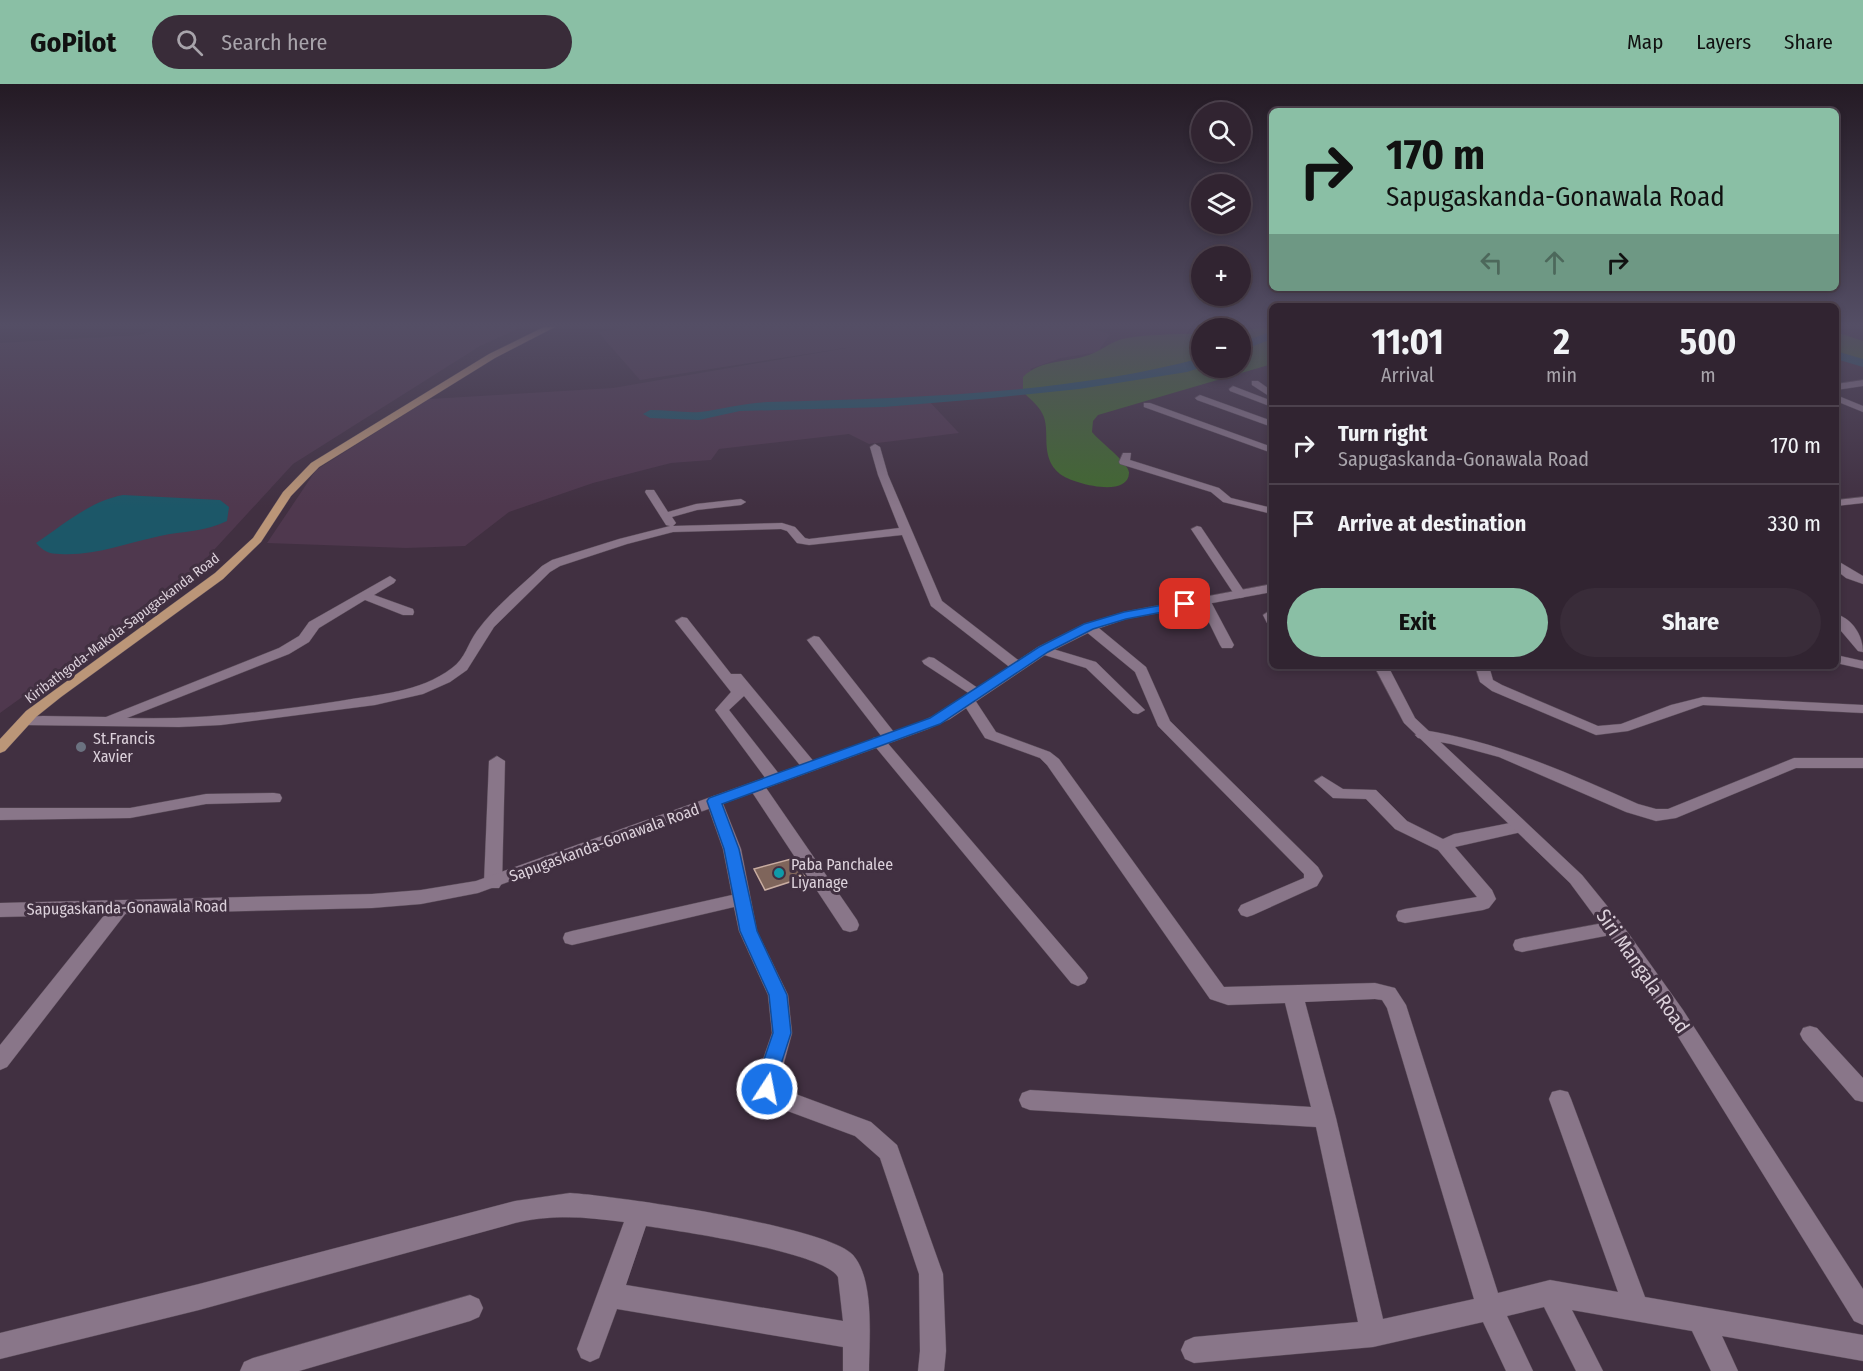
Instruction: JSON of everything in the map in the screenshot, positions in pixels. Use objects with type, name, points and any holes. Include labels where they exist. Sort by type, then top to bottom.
[{"type":"main road","name":"Kiribathgoda-Makola-Sapugaskanda Road","points":[[0,748],[24,722],[56,694],[219,576],[257,540],[295,485],[315,465],[442,387]]},
{"type":"street","points":[[1233,389],[1269,403]]},
{"type":"street","points":[[1200,398],[1269,423]]},
{"type":"street","points":[[1839,399],[1863,409]]},
{"type":"street","points":[[1147,405],[1269,449]]},
{"type":"street","points":[[875,447],[883,476],[936,603],[1017,666]]},
{"type":"street","points":[[1127,455],[1124,462],[1215,490],[1227,500],[1269,509]]},
{"type":"street","points":[[651,492],[674,529]]},
{"type":"street","points":[[1839,503],[1863,500]]},
{"type":"street","points":[[665,516],[696,507],[741,502]]},
{"type":"street","points":[[1848,502],[1863,510]]},
{"type":"street","points":[[24,722],[52,719],[181,723],[261,717],[392,698],[422,690],[460,670],[468,661],[483,632],[549,566],[623,541],[674,529],[782,526],[791,529],[801,541],[808,542],[907,531]]},
{"type":"street","points":[[1197,529],[1240,594]]},
{"type":"street","points":[[1839,566],[1850,575],[1863,580]]},
{"type":"street","points":[[106,721],[284,651],[304,639],[314,625],[390,580]]},
{"type":"street","name":"Sapugaskanda-Gonawala Road","points":[[0,910],[398,899],[446,894],[493,882],[935,721],[1043,650],[1089,627],[1124,616],[1269,589]]},
{"type":"street","points":[[364,595],[408,612]]},
{"type":"street","points":[[1204,600],[1227,645]]},
{"type":"street","points":[[1839,620],[1863,648]]},
{"type":"street","points":[[682,621],[738,692],[736,698],[726,704],[722,710],[775,779]]},
{"type":"street","points":[[1089,627],[1141,670],[1163,723],[1312,871],[1314,876],[1311,882],[1247,910]]},
{"type":"street","points":[[814,640],[884,738],[1078,978]]},
{"type":"street","points":[[1043,650],[1091,665],[1138,710]]},
{"type":"street","points":[[717,654],[809,766]]},
{"type":"street","points":[[1839,660],[1863,665]]},
{"type":"street","points":[[929,661],[973,696],[990,735],[1045,756],[1053,762],[1217,993],[1228,997],[1375,991],[1388,994],[1396,1005],[1490,1308],[1520,1371]]},
{"type":"street","name":"Siri Mangala Road","points":[[1383,669],[1410,720],[1423,735],[1576,879],[1614,928],[1676,1016],[1863,1312]]},
{"type":"street","points":[[1483,669],[1487,682],[1497,688],[1596,730],[1612,732],[1687,703],[1703,701],[1863,710]]},
{"type":"street","points":[[1423,735],[1492,747],[1632,807],[1656,815],[1670,814],[1794,763],[1863,763]]},
{"type":"street","points":[[493,882],[497,760]]},
{"type":"street","points":[[1322,781],[1339,794],[1370,794],[1401,825],[1444,846],[1487,899],[1483,903],[1405,916]]},
{"type":"street","points":[[756,786],[850,925]]},
{"type":"street","points":[[0,814],[130,813],[206,799],[274,798]]},
{"type":"street","points":[[714,801],[732,849],[748,931],[778,995],[782,1033],[766,1080],[767,1089],[774,1096],[863,1129],[889,1152],[931,1274],[933,1351],[931,1371]]},
{"type":"street","points":[[1444,846],[1454,840],[1520,827]]},
{"type":"street","points":[[572,938],[742,899]]},
{"type":"street","points":[[0,1061],[120,908]]},
{"type":"street","points":[[1522,945],[1614,928]]},
{"type":"street","points":[[1293,996],[1325,1118],[1372,1334]]},
{"type":"street","points":[[1810,1034],[1863,1093]]},
{"type":"street","points":[[1560,1099],[1636,1306]]},
{"type":"street","points":[[1030,1100],[1325,1118]]},
{"type":"street","points":[[0,1346],[199,1297],[546,1205],[576,1205],[639,1213],[798,1243],[830,1253],[844,1263],[850,1275],[856,1371]]},
{"type":"street","points":[[590,1349],[639,1213]]},
{"type":"street","points":[[1550,1293],[1590,1371]]},
{"type":"street","points":[[1194,1350],[1372,1334],[1550,1293],[1636,1306],[1863,1348]]},
{"type":"street","points":[[611,1295],[855,1336]]},
{"type":"street","points":[[253,1371],[471,1308]]},
{"type":"street","points":[[1699,1318],[1725,1371]]},
{"type":"shaded area","points":[[0,387],[415,387],[293,464],[190,576],[0,713]]},
{"type":"shaded area","points":[[1053,387],[1055,389],[928,400],[959,433],[869,444],[849,434],[719,449],[711,460],[671,463],[593,483],[509,512],[465,546],[406,548],[267,543],[316,470],[429,399],[613,388]]},
{"type":"green space","points":[[1023,387],[1193,387],[1098,415],[1093,421],[1092,432],[1120,458],[1129,473],[1126,481],[1110,487],[1098,487],[1066,478],[1053,467],[1047,451],[1045,420],[1038,407],[1023,392]]},
{"type":"water","points":[[123,495],[220,500],[229,507],[227,521],[202,529],[86,553],[53,553],[44,550],[36,543],[88,508]]},
{"type":"building","name":"Paba Panchalee Liyanage","points":[[791,859],[805,877],[765,890],[754,869]]},
{"type":"waterway","points":[[650,414],[699,416],[740,407],[884,403],[1059,387]]},
{"type":"place","name":"St.Francis Xavier","points":[[81,747]]},
{"type":"place","name":"Paba Panchalee Liyanage","points":[[779,873]]},
{"type":"route","points":[[767,1089],[766,1080],[782,1033],[778,995],[748,931],[732,849],[714,801],[935,721],[1043,650],[1089,627],[1107,620],[1185,604]]}]
